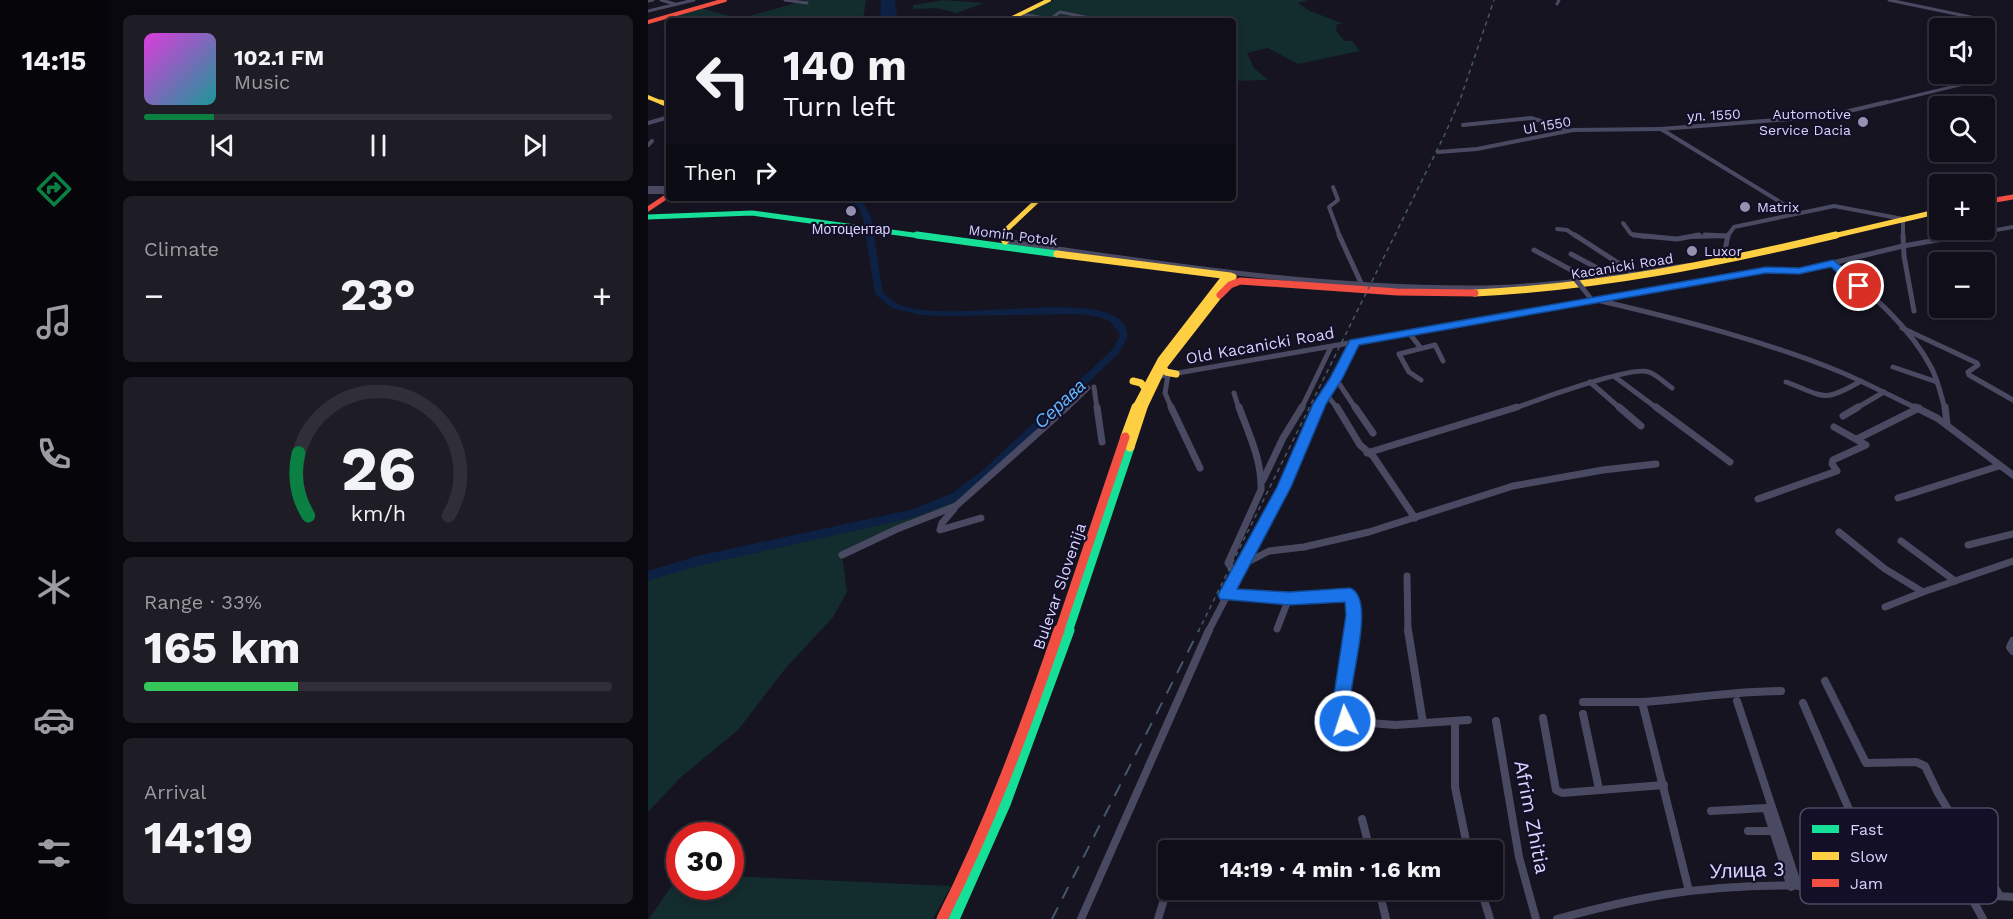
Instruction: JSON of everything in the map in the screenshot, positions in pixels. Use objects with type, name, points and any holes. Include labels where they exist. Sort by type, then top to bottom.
[{"type":"street","points":[[648,1],[653,0]]},
{"type":"street","points":[[661,0],[676,4]]},
{"type":"street","points":[[648,11],[694,0]]},
{"type":"street","points":[[650,21],[723,0]]},
{"type":"street","points":[[650,21],[723,0]]},
{"type":"street","points":[[785,0],[807,3]]},
{"type":"street","points":[[1012,18],[1049,0]]},
{"type":"street","points":[[1889,0],[1976,18]]},
{"type":"street","points":[[1051,18],[1060,12],[1089,18]]},
{"type":"street","points":[[1021,14],[1044,18]]},
{"type":"street","name":"ул. 1550","points":[[1661,129],[1814,118],[1868,108],[1964,84]]},
{"type":"street","points":[[650,96],[666,103]]},
{"type":"street","points":[[648,125],[666,118]]},
{"type":"street","points":[[1463,125],[1531,118],[1572,130]]},
{"type":"street","name":"ул. 1550","points":[[1661,129],[1798,213]]},
{"type":"street","name":"Ul 1550","points":[[1437,152],[1477,149],[1572,130],[1661,129]]},
{"type":"street","points":[[649,148],[652,141]]},
{"type":"street","points":[[1333,187],[1337,192],[1338,200],[1329,207],[1332,220],[1362,285]]},
{"type":"street","points":[[648,190],[666,192]]},
{"type":"street","points":[[648,209],[666,194]]},
{"type":"street","points":[[1995,200],[2013,197]]},
{"type":"street","points":[[1024,250],[1005,241],[1002,236],[1037,201]]},
{"type":"street","points":[[1723,261],[1727,236],[1734,227],[1839,206],[1903,219],[1903,246],[1914,310]]},
{"type":"street","name":"Kacanicki Road","points":[[1338,290],[1423,294],[1509,293],[1619,282],[1705,265],[1929,213]]},
{"type":"street","name":"Momin Potok","points":[[652,216],[765,214],[865,230],[1338,290]]},
{"type":"street","points":[[1623,223],[1631,234],[1636,236],[1677,239],[1700,235],[1727,236]]},
{"type":"street","name":"Old Kacanicki Road","points":[[1154,378],[1766,270],[1799,271],[1903,246],[2013,227]]},
{"type":"street","points":[[1557,230],[1567,230],[1635,274]]},
{"type":"street","points":[[993,246],[1005,241],[1297,280],[1362,285],[1485,288],[1612,277],[1688,265],[1705,265]]},
{"type":"street","points":[[1534,250],[1586,278]]},
{"type":"street","points":[[1571,254],[1612,277]]},
{"type":"street","points":[[1833,263],[1902,327],[1928,362],[1948,418],[1947,424]]},
{"type":"street","points":[[1147,267],[1206,277],[1215,281],[1214,289],[1174,342]]},
{"type":"street","name":"Bulevar Slovenija","points":[[942,919],[971,862],[1008,776],[1129,424],[1145,387],[1220,295],[1230,276]]},
{"type":"street","name":"Bulevar Slovenija","points":[[954,919],[980,866],[1019,772],[1154,378],[1174,342],[1230,276]]},
{"type":"street","points":[[1576,280],[1592,300],[1606,301],[1674,318],[1780,351],[1861,381],[1947,424],[2013,476]]},
{"type":"street","points":[[1220,295],[1230,285],[1240,281],[1338,290]]},
{"type":"street","points":[[1902,327],[1977,363],[1978,365],[1968,372],[1969,375],[2013,400]]},
{"type":"street","points":[[1409,333],[1420,347]]},
{"type":"street","points":[[1081,919],[1135,802],[1173,707],[1226,595],[1284,487],[1320,404],[1336,379],[1354,343]]},
{"type":"street","points":[[1421,380],[1409,372],[1399,354],[1435,345],[1443,361]]},
{"type":"street","points":[[1262,480],[1283,438],[1305,402],[1331,347]]},
{"type":"street","points":[[1163,367],[1166,372],[1172,374],[1165,393],[1200,468]]},
{"type":"street","points":[[1893,367],[1936,382]]},
{"type":"street","points":[[1367,453],[1481,420],[1590,382],[1615,376],[1647,371],[1672,388]]},
{"type":"street","points":[[1615,376],[1730,462]]},
{"type":"street","points":[[1336,379],[1373,433]]},
{"type":"street","points":[[1133,381],[1145,387]]},
{"type":"street","points":[[1786,382],[1831,397],[1861,381]]},
{"type":"street","points":[[1590,382],[1641,426]]},
{"type":"street","points":[[981,518],[940,530],[942,523],[956,506],[1091,388],[1102,442]]},
{"type":"street","points":[[1843,416],[1884,392]]},
{"type":"street","points":[[1234,393],[1252,437],[1262,480],[1262,490],[1228,562],[1236,575]]},
{"type":"street","points":[[1326,394],[1367,453],[1373,456],[1415,518]]},
{"type":"street","points":[[1857,439],[1919,408]]},
{"type":"street","points":[[1758,499],[1838,471],[1832,464],[1833,460],[1866,445],[1834,427]]},
{"type":"street","points":[[1241,566],[1269,551],[1304,547],[1370,532],[1513,486],[1603,470],[1656,464]]},
{"type":"street","points":[[1898,498],[2000,466]]},
{"type":"street","points":[[842,555],[897,529],[956,506]]},
{"type":"street","points":[[1839,532],[1885,569],[1923,592]]},
{"type":"street","points":[[1968,545],[2013,534]]},
{"type":"street","points":[[1901,541],[1954,581]]},
{"type":"street","points":[[1886,607],[2013,561]]},
{"type":"street","points":[[1407,576],[1408,636],[1422,723]]},
{"type":"street","points":[[1226,595],[1314,598],[1345,594],[1353,598],[1353,632],[1342,695],[1345,721],[1388,725],[1468,720]]},
{"type":"street","points":[[1277,629],[1289,598]]},
{"type":"street","points":[[2013,641],[2010,647],[2013,651]]},
{"type":"street","points":[[1824,681],[1866,763],[1916,762],[1925,766],[1947,808]]},
{"type":"street","points":[[1583,702],[1642,702],[1702,698],[1745,691],[1781,691]]},
{"type":"street","points":[[1737,701],[1794,886]]},
{"type":"street","points":[[1642,702],[1689,891]]},
{"type":"street","points":[[1803,703],[1848,808]]},
{"type":"street","points":[[1583,714],[1599,789]]},
{"type":"street","points":[[1542,718],[1556,790],[1562,793],[1664,785]]},
{"type":"street","name":"Afrim Zhitia","points":[[1496,721],[1519,857],[1536,919]]},
{"type":"street","points":[[1455,722],[1455,787],[1466,840]]},
{"type":"street","points":[[1711,811],[1766,808],[1794,886]]},
{"type":"street","points":[[1362,819],[1367,840]]},
{"type":"street","points":[[1748,831],[1774,831]]},
{"type":"street","name":"Улица 3","points":[[1557,919],[1597,907],[1689,891],[1800,886]]},
{"type":"street","name":"Улица 3","points":[[2000,896],[2013,897]]},
{"type":"street","points":[[1158,919],[1164,900]]},
{"type":"street","points":[[1381,900],[1386,919]]},
{"type":"street","points":[[1484,900],[1490,919]]},
{"type":"street","points":[[1975,904],[1983,919]]},
{"type":"green space","points":[[806,0],[866,0],[863,18],[742,18]]},
{"type":"green space","points":[[944,0],[984,3],[957,13],[936,8],[913,9],[913,5]]},
{"type":"green space","points":[[1053,0],[1309,0],[1298,3],[1310,11],[1344,24],[1337,24],[1336,31],[1345,41],[1352,41],[1360,51],[1298,64],[1268,48],[1247,53],[1254,68],[1268,80],[1236,81],[1236,18],[1014,18]]},
{"type":"green space","points":[[701,8],[729,16],[721,18],[669,18]]},
{"type":"green space","points":[[966,490],[956,506],[842,555],[847,592],[833,617],[785,669],[738,730],[681,777],[648,812],[648,576],[697,561],[912,514],[944,503]]},
{"type":"green space","points":[[744,877],[951,886],[933,919],[649,919],[666,894],[666,900],[744,900]]},
{"type":"water","points":[[881,0],[895,0],[896,18],[880,18]]},
{"type":"waterway","name":"Серава","points":[[648,576],[697,561],[912,514],[955,497],[986,474],[1116,351],[1124,336],[1121,327],[1103,315],[1080,311],[1050,310],[920,312],[895,306],[879,294],[867,218],[862,207],[855,201]]},
{"type":"railway","points":[[1199,631],[1445,134],[1461,97],[1494,0]]},
{"type":"railway","points":[[1052,919],[1199,631]]},
{"type":"traffic: fast","points":[[648,217],[752,213],[1057,254]]},
{"type":"traffic: fast","points":[[954,919],[981,862],[1028,745],[1130,447]]},
{"type":"traffic: slow","points":[[1012,18],[1049,0]]},
{"type":"traffic: slow","points":[[648,97],[666,104]]},
{"type":"traffic: slow","points":[[1005,241],[1002,236],[1005,231],[1037,201]]},
{"type":"traffic: slow","points":[[1475,293],[1535,290],[1652,275],[1929,214]]},
{"type":"traffic: slow","points":[[1057,254],[1230,276]]},
{"type":"traffic: slow","points":[[1125,437],[1137,404],[1161,360],[1226,276]]},
{"type":"traffic: slow","points":[[1130,447],[1143,408],[1163,367],[1233,277]]},
{"type":"traffic: slow","points":[[1163,367],[1166,372],[1176,374]]},
{"type":"traffic: slow","points":[[1133,381],[1141,383],[1145,388]]},
{"type":"traffic: jam","points":[[648,22],[725,0]]},
{"type":"traffic: jam","points":[[648,209],[666,197]]},
{"type":"traffic: jam","points":[[1995,200],[2013,197]]},
{"type":"traffic: jam","points":[[1220,295],[1230,285],[1240,281],[1397,292],[1475,293]]},
{"type":"traffic: jam","points":[[942,919],[973,857],[1025,730],[1125,437]]},
{"type":"place","name":"Automotive Service Dacia","points":[[1863,122]]},
{"type":"place","name":"Matrix","points":[[1745,207]]},
{"type":"place","name":"Мотоцентар","points":[[851,211]]},
{"type":"place","name":"Luxor","points":[[1692,251]]},
{"type":"route","points":[[1345,721],[1342,695],[1353,632],[1353,598],[1345,594],[1314,598],[1226,595],[1257,541],[1284,487],[1320,404],[1345,364],[1354,343],[1766,270],[1799,271],[1833,263],[1859,286]]}]
